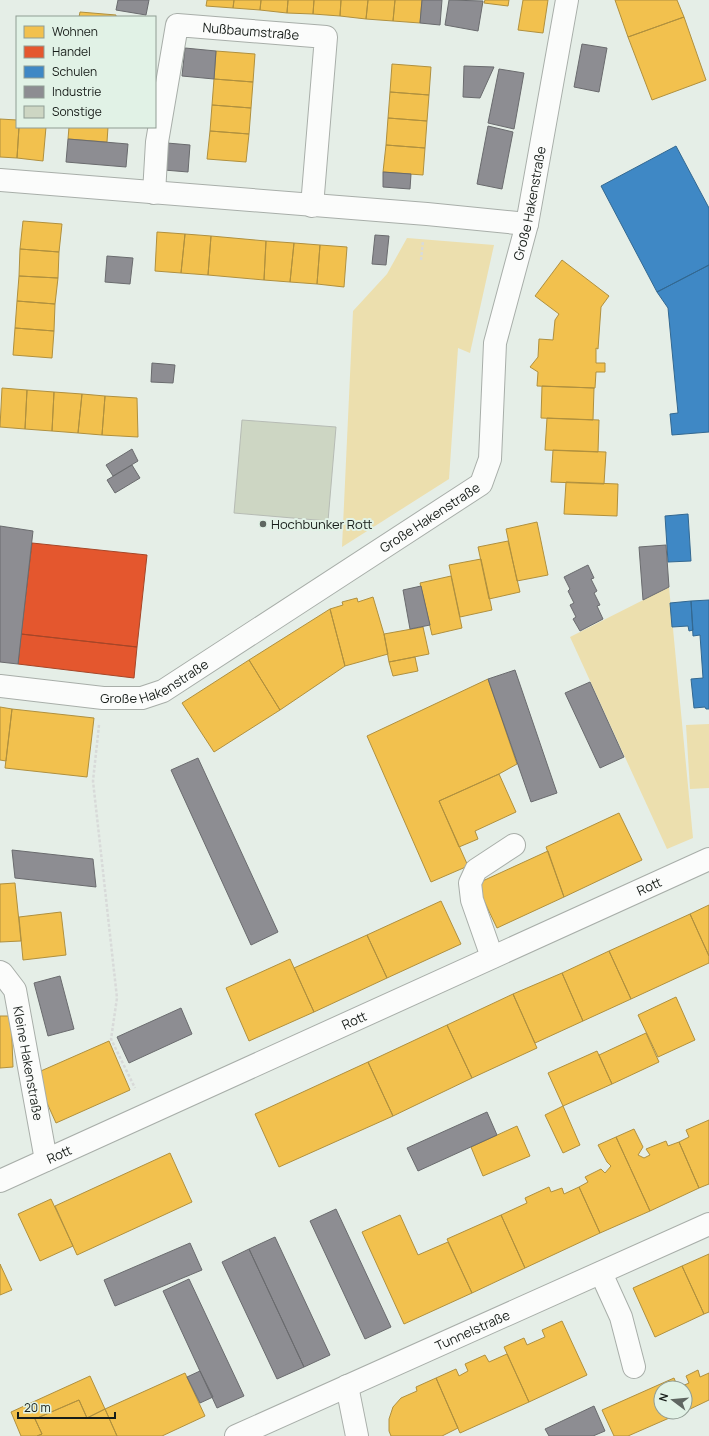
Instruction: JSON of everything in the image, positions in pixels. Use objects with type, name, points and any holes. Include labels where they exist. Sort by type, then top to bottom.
[{"type":"street","name":"Große Hakenstraße","points":[[0,686],[103,698],[142,698],[164,691],[481,484],[490,459],[496,343],[527,224],[567,0]]},
{"type":"street","name":"Nußbaumstraße","points":[[154,192],[157,142],[177,25],[326,37],[312,206]]},
{"type":"street","points":[[0,180],[427,214],[527,224]]},
{"type":"street","points":[[492,957],[472,900],[470,883],[476,870],[514,845]]},
{"type":"street","name":"Rott","points":[[0,1181],[709,859]]},
{"type":"street","name":"Kleine Hakenstraße","points":[[0,972],[15,990],[46,1160]]},
{"type":"street","name":"Tunnelstraße","points":[[236,1436],[709,1224]]},
{"type":"street","points":[[601,1273],[621,1317],[634,1367]]},
{"type":"street","points":[[347,1386],[357,1436]]},
{"type":"path","points":[[103,698],[93,781],[117,998],[112,1039],[147,1114]]},
{"type":"shaded area","points":[[407,238],[494,245],[470,353],[458,348],[449,479],[342,547],[353,311],[387,274]]},
{"type":"shaded area","points":[[669,587],[693,838],[667,849],[570,637]]},
{"type":"shaded area","points":[[709,724],[709,788],[690,789],[686,725]]},
{"type":"building: Wohnen","points":[[207,0],[234,0],[233,8],[206,6]]},
{"type":"building: Wohnen","points":[[234,0],[261,0],[260,10],[233,8]]},
{"type":"building: Wohnen","points":[[261,0],[288,0],[287,13],[260,10]]},
{"type":"building: Wohnen","points":[[288,0],[314,0],[313,14],[287,13]]},
{"type":"building: Wohnen","points":[[314,0],[341,0],[340,16],[313,14]]},
{"type":"building: Wohnen","points":[[341,0],[368,0],[366,19],[340,16]]},
{"type":"building: Wohnen","points":[[368,0],[395,0],[393,21],[366,19]]},
{"type":"building: Wohnen","points":[[395,0],[422,0],[420,23],[393,21]]},
{"type":"building: Wohnen","points":[[485,0],[509,0],[508,6],[484,3]]},
{"type":"building: Wohnen","points":[[523,0],[548,0],[543,33],[518,30]]},
{"type":"building: Wohnen","points":[[615,0],[677,0],[684,17],[628,37]]},
{"type":"building: Wohnen","points":[[80,12],[116,15],[116,16],[79,16]]},
{"type":"building: Wohnen","points":[[684,17],[706,80],[652,100],[628,37]]},
{"type":"building: Wohnen","points":[[216,51],[255,54],[253,82],[214,79]]},
{"type":"building: Wohnen","points":[[392,64],[431,67],[429,95],[390,92]]},
{"type":"building: Wohnen","points":[[214,79],[253,82],[251,108],[212,105]]},
{"type":"building: Wohnen","points":[[390,92],[429,95],[427,121],[388,118]]},
{"type":"building: Wohnen","points":[[212,105],[251,108],[249,134],[210,131]]},
{"type":"building: Wohnen","points":[[388,118],[427,121],[425,148],[386,145]]},
{"type":"building: Wohnen","points":[[0,119],[16,120],[16,128],[19,128],[17,158],[0,157]]},
{"type":"building: Wohnen","points":[[19,128],[46,128],[43,161],[17,158]]},
{"type":"building: Wohnen","points":[[69,128],[108,128],[107,142],[68,139]]},
{"type":"building: Wohnen","points":[[210,131],[249,134],[246,162],[207,159]]},
{"type":"building: Wohnen","points":[[386,145],[425,148],[423,175],[383,172]]},
{"type":"building: Wohnen","points":[[23,221],[62,224],[59,252],[20,249]]},
{"type":"building: Wohnen","points":[[157,232],[185,234],[181,273],[155,271]]},
{"type":"building: Wohnen","points":[[185,234],[211,236],[208,275],[181,273]]},
{"type":"building: Wohnen","points":[[211,236],[266,241],[264,280],[208,275]]},
{"type":"building: Wohnen","points":[[266,241],[294,243],[290,282],[264,280]]},
{"type":"building: Wohnen","points":[[294,243],[320,245],[317,284],[290,282]]},
{"type":"building: Wohnen","points":[[320,245],[347,247],[344,287],[317,284]]},
{"type":"building: Wohnen","points":[[20,249],[59,252],[58,278],[19,276]]},
{"type":"building: Wohnen","points":[[562,260],[609,296],[601,307],[598,349],[596,348],[596,363],[605,363],[605,372],[596,372],[595,388],[537,386],[538,372],[530,367],[538,357],[539,339],[553,340],[555,320],[559,314],[535,296]]},
{"type":"building: Wohnen","points":[[19,276],[58,278],[55,304],[17,301]]},
{"type":"building: Wohnen","points":[[17,301],[55,304],[54,331],[15,328]]},
{"type":"building: Wohnen","points":[[15,328],[54,331],[52,358],[13,355]]},
{"type":"building: Wohnen","points":[[542,386],[594,388],[593,420],[541,418]]},
{"type":"building: Wohnen","points":[[2,388],[27,390],[25,429],[0,427]]},
{"type":"building: Wohnen","points":[[27,390],[54,392],[52,431],[25,429]]},
{"type":"building: Wohnen","points":[[54,392],[82,394],[78,433],[52,431]]},
{"type":"building: Wohnen","points":[[82,394],[105,396],[102,435],[78,433]]},
{"type":"building: Wohnen","points":[[105,396],[137,398],[138,437],[102,435]]},
{"type":"building: Wohnen","points":[[547,418],[599,420],[598,452],[545,450]]},
{"type":"building: Wohnen","points":[[553,450],[606,452],[604,484],[551,482]]},
{"type":"building: Wohnen","points":[[566,482],[618,484],[617,516],[564,514]]},
{"type":"building: Wohnen","points":[[537,522],[548,575],[517,581],[506,529]]},
{"type":"building: Wohnen","points":[[508,541],[520,592],[489,599],[478,547]]},
{"type":"building: Wohnen","points":[[481,559],[492,610],[460,617],[449,565]]},
{"type":"building: Wohnen","points":[[451,576],[462,628],[432,635],[420,583]]},
{"type":"building: Wohnen","points":[[373,597],[384,634],[388,654],[345,666],[330,609],[343,605],[342,602],[357,598],[358,602]]},
{"type":"building: Wohnen","points":[[330,609],[345,666],[280,710],[249,660]]},
{"type":"building: Wohnen","points":[[423,627],[429,654],[389,662],[384,634]]},
{"type":"building: Wohnen","points":[[415,657],[418,671],[393,676],[389,662]]},
{"type":"building: Wohnen","points":[[249,660],[280,710],[214,752],[182,703]]},
{"type":"building: Wohnen","points":[[488,679],[517,764],[499,774],[439,801],[468,866],[431,882],[367,736]]},
{"type":"building: Wohnen","points":[[0,707],[12,709],[6,761],[0,760]]},
{"type":"building: Wohnen","points":[[12,709],[94,718],[87,777],[5,768]]},
{"type":"building: Wohnen","points":[[499,774],[516,812],[475,831],[478,839],[459,847],[439,801]]},
{"type":"building: Wohnen","points":[[619,813],[642,860],[564,897],[546,847]]},
{"type":"building: Wohnen","points":[[548,851],[564,897],[497,928],[476,884]]},
{"type":"building: Wohnen","points":[[15,883],[21,941],[0,942],[0,884]]},
{"type":"building: Wohnen","points":[[441,901],[461,944],[387,978],[367,935]]},
{"type":"building: Wohnen","points":[[709,905],[709,956],[690,914]]},
{"type":"building: Wohnen","points":[[61,912],[66,955],[23,960],[19,917]]},
{"type":"building: Wohnen","points":[[690,914],[709,956],[709,963],[631,999],[609,951]]},
{"type":"building: Wohnen","points":[[367,935],[387,978],[314,1012],[294,968]]},
{"type":"building: Wohnen","points":[[609,951],[631,999],[583,1021],[562,973]]},
{"type":"building: Wohnen","points":[[290,959],[314,1012],[249,1041],[226,988]]},
{"type":"building: Wohnen","points":[[562,973],[583,1021],[535,1043],[513,994]]},
{"type":"building: Wohnen","points":[[513,994],[537,1048],[472,1078],[447,1025]]},
{"type":"building: Wohnen","points":[[676,997],[695,1040],[658,1057],[638,1015]]},
{"type":"building: Wohnen","points":[[0,1016],[11,1016],[13,1067],[0,1068]]},
{"type":"building: Wohnen","points":[[447,1025],[472,1078],[393,1116],[368,1062]]},
{"type":"building: Wohnen","points":[[646,1033],[659,1062],[612,1084],[599,1055]]},
{"type":"building: Wohnen","points":[[109,1041],[130,1090],[56,1123],[34,1074]]},
{"type":"building: Wohnen","points":[[597,1051],[612,1084],[563,1106],[548,1073]]},
{"type":"building: Wohnen","points":[[368,1062],[393,1116],[279,1167],[255,1114]]},
{"type":"building: Wohnen","points":[[563,1106],[580,1145],[563,1153],[545,1115]]},
{"type":"building: Wohnen","points":[[709,1120],[709,1184],[699,1188],[679,1142],[689,1137],[686,1130]]},
{"type":"building: Wohnen","points":[[517,1126],[530,1156],[483,1176],[471,1147]]},
{"type":"building: Wohnen","points":[[634,1129],[643,1147],[638,1155],[644,1158],[650,1155],[646,1149],[666,1141],[668,1146],[679,1142],[699,1188],[650,1211],[616,1137]]},
{"type":"building: Wohnen","points":[[616,1137],[650,1211],[600,1233],[579,1187],[588,1182],[585,1177],[601,1169],[605,1173],[611,1166],[607,1162],[598,1145]]},
{"type":"building: Wohnen","points":[[170,1153],[192,1202],[77,1255],[55,1206]]},
{"type":"building: Wohnen","points":[[549,1187],[551,1192],[562,1188],[564,1194],[579,1187],[600,1233],[525,1268],[501,1215],[527,1203],[525,1198]]},
{"type":"building: Wohnen","points":[[51,1199],[73,1246],[40,1261],[18,1214]]},
{"type":"building: Wohnen","points":[[400,1215],[418,1255],[448,1242],[472,1293],[404,1324],[362,1232]]},
{"type":"building: Wohnen","points":[[501,1215],[525,1268],[472,1293],[447,1239]]},
{"type":"building: Wohnen","points":[[709,1254],[709,1312],[704,1314],[682,1266]]},
{"type":"building: Wohnen","points":[[0,1264],[12,1290],[0,1295]]},
{"type":"building: Wohnen","points":[[682,1266],[704,1314],[655,1337],[633,1288]]},
{"type":"building: Wohnen","points":[[562,1321],[587,1375],[529,1402],[504,1347],[524,1338],[527,1345],[545,1337],[542,1330]]},
{"type":"building: Wohnen","points":[[507,1354],[529,1402],[460,1433],[436,1378],[456,1369],[459,1376],[468,1371],[465,1364],[485,1355],[489,1362]]},
{"type":"building: Wohnen","points":[[698,1370],[700,1377],[709,1373],[709,1400],[693,1408],[693,1380],[688,1380],[686,1376]]},
{"type":"building: Wohnen","points":[[185,1373],[205,1416],[162,1436],[117,1436],[105,1409]]},
{"type":"building: Wohnen","points":[[90,1376],[105,1409],[87,1418],[79,1400],[35,1419],[42,1434],[37,1436],[21,1436],[11,1412]]},
{"type":"building: Wohnen","points":[[436,1378],[458,1428],[442,1436],[391,1436],[389,1431],[389,1419],[393,1407],[401,1398],[417,1391],[416,1387]]},
{"type":"building: Wohnen","points":[[653,1387],[653,1420],[665,1420],[628,1436],[614,1436],[602,1410]]},
{"type":"building: Wohnen","points":[[79,1400],[87,1418],[105,1409],[117,1436],[37,1436],[42,1434],[35,1419]]},
{"type":"building: Handel","points":[[32,543],[147,555],[137,647],[21,634]]},
{"type":"building: Handel","points":[[21,634],[137,647],[134,678],[18,664]]},
{"type":"building: Schulen","points":[[676,146],[709,208],[709,265],[657,292],[601,186]]},
{"type":"building: Schulen","points":[[709,265],[709,432],[672,435],[670,414],[678,413],[668,308],[657,292]]},
{"type":"building: Schulen","points":[[688,514],[691,561],[668,562],[665,516]]},
{"type":"building: Schulen","points":[[709,600],[709,709],[706,709],[705,707],[694,708],[691,679],[703,678],[700,635],[693,636],[691,601]]},
{"type":"building: Schulen","points":[[691,601],[693,630],[689,631],[688,626],[672,627],[670,603]]},
{"type":"building: Industrie","points":[[118,0],[149,0],[146,15],[116,10]]},
{"type":"building: Industrie","points":[[422,0],[442,0],[440,25],[420,23]]},
{"type":"building: Industrie","points":[[449,0],[483,1],[478,31],[445,25]]},
{"type":"building: Industrie","points":[[582,44],[607,48],[599,92],[574,87]]},
{"type":"building: Industrie","points":[[185,48],[216,51],[214,79],[182,76]]},
{"type":"building: Industrie","points":[[464,66],[494,67],[480,98],[463,97]]},
{"type":"building: Industrie","points":[[499,69],[524,73],[514,129],[488,123]]},
{"type":"building: Industrie","points":[[488,126],[513,132],[502,189],[477,184]]},
{"type":"building: Industrie","points":[[68,139],[128,144],[126,167],[66,162]]},
{"type":"building: Industrie","points":[[167,143],[190,145],[188,172],[164,170]]},
{"type":"building: Industrie","points":[[383,172],[411,174],[410,189],[383,187]]},
{"type":"building: Industrie","points":[[375,235],[389,236],[386,265],[372,264]]},
{"type":"building: Industrie","points":[[107,256],[133,258],[130,284],[105,282]]},
{"type":"building: Industrie","points":[[152,363],[175,365],[173,383],[151,382]]},
{"type":"building: Industrie","points":[[132,449],[138,461],[113,476],[106,465]]},
{"type":"building: Industrie","points":[[132,465],[140,478],[115,493],[107,480]]},
{"type":"building: Industrie","points":[[0,526],[33,531],[18,664],[0,662]]},
{"type":"building: Industrie","points":[[666,545],[669,587],[643,600],[639,547]]},
{"type":"building: Industrie","points":[[588,565],[594,578],[591,579],[597,591],[594,593],[600,605],[597,606],[603,619],[580,631],[573,619],[576,617],[570,605],[574,603],[568,591],[570,589],[564,577]]},
{"type":"building: Industrie","points":[[421,586],[430,625],[410,629],[403,590]]},
{"type":"building: Industrie","points":[[515,670],[557,793],[531,802],[488,679]]},
{"type":"building: Industrie","points":[[590,682],[624,757],[600,768],[565,693]]},
{"type":"building: Industrie","points":[[198,758],[278,932],[251,945],[171,770]]},
{"type":"building: Industrie","points":[[12,850],[93,859],[96,887],[15,878]]},
{"type":"building: Industrie","points":[[60,976],[74,1029],[48,1036],[34,983]]},
{"type":"building: Industrie","points":[[181,1008],[192,1034],[129,1063],[117,1037]]},
{"type":"building: Industrie","points":[[487,1112],[497,1135],[418,1171],[407,1148]]},
{"type":"building: Industrie","points":[[336,1209],[391,1327],[365,1339],[310,1221]]},
{"type":"building: Industrie","points":[[275,1237],[330,1355],[304,1367],[249,1249]]},
{"type":"building: Industrie","points":[[190,1243],[202,1270],[115,1306],[104,1280]]},
{"type":"building: Industrie","points":[[249,1249],[304,1367],[277,1379],[222,1262]]},
{"type":"building: Industrie","points":[[189,1279],[244,1396],[217,1408],[163,1291]]},
{"type":"building: Industrie","points":[[200,1371],[213,1397],[200,1403],[187,1377]]},
{"type":"building: Industrie","points":[[594,1406],[605,1431],[593,1436],[549,1436],[545,1429]]},
{"type":"building: Sonstige","points":[[242,420],[336,427],[328,521],[234,513]]},
{"type":"place","name":"Hochbunker Rott","points":[[263,524]]}]
